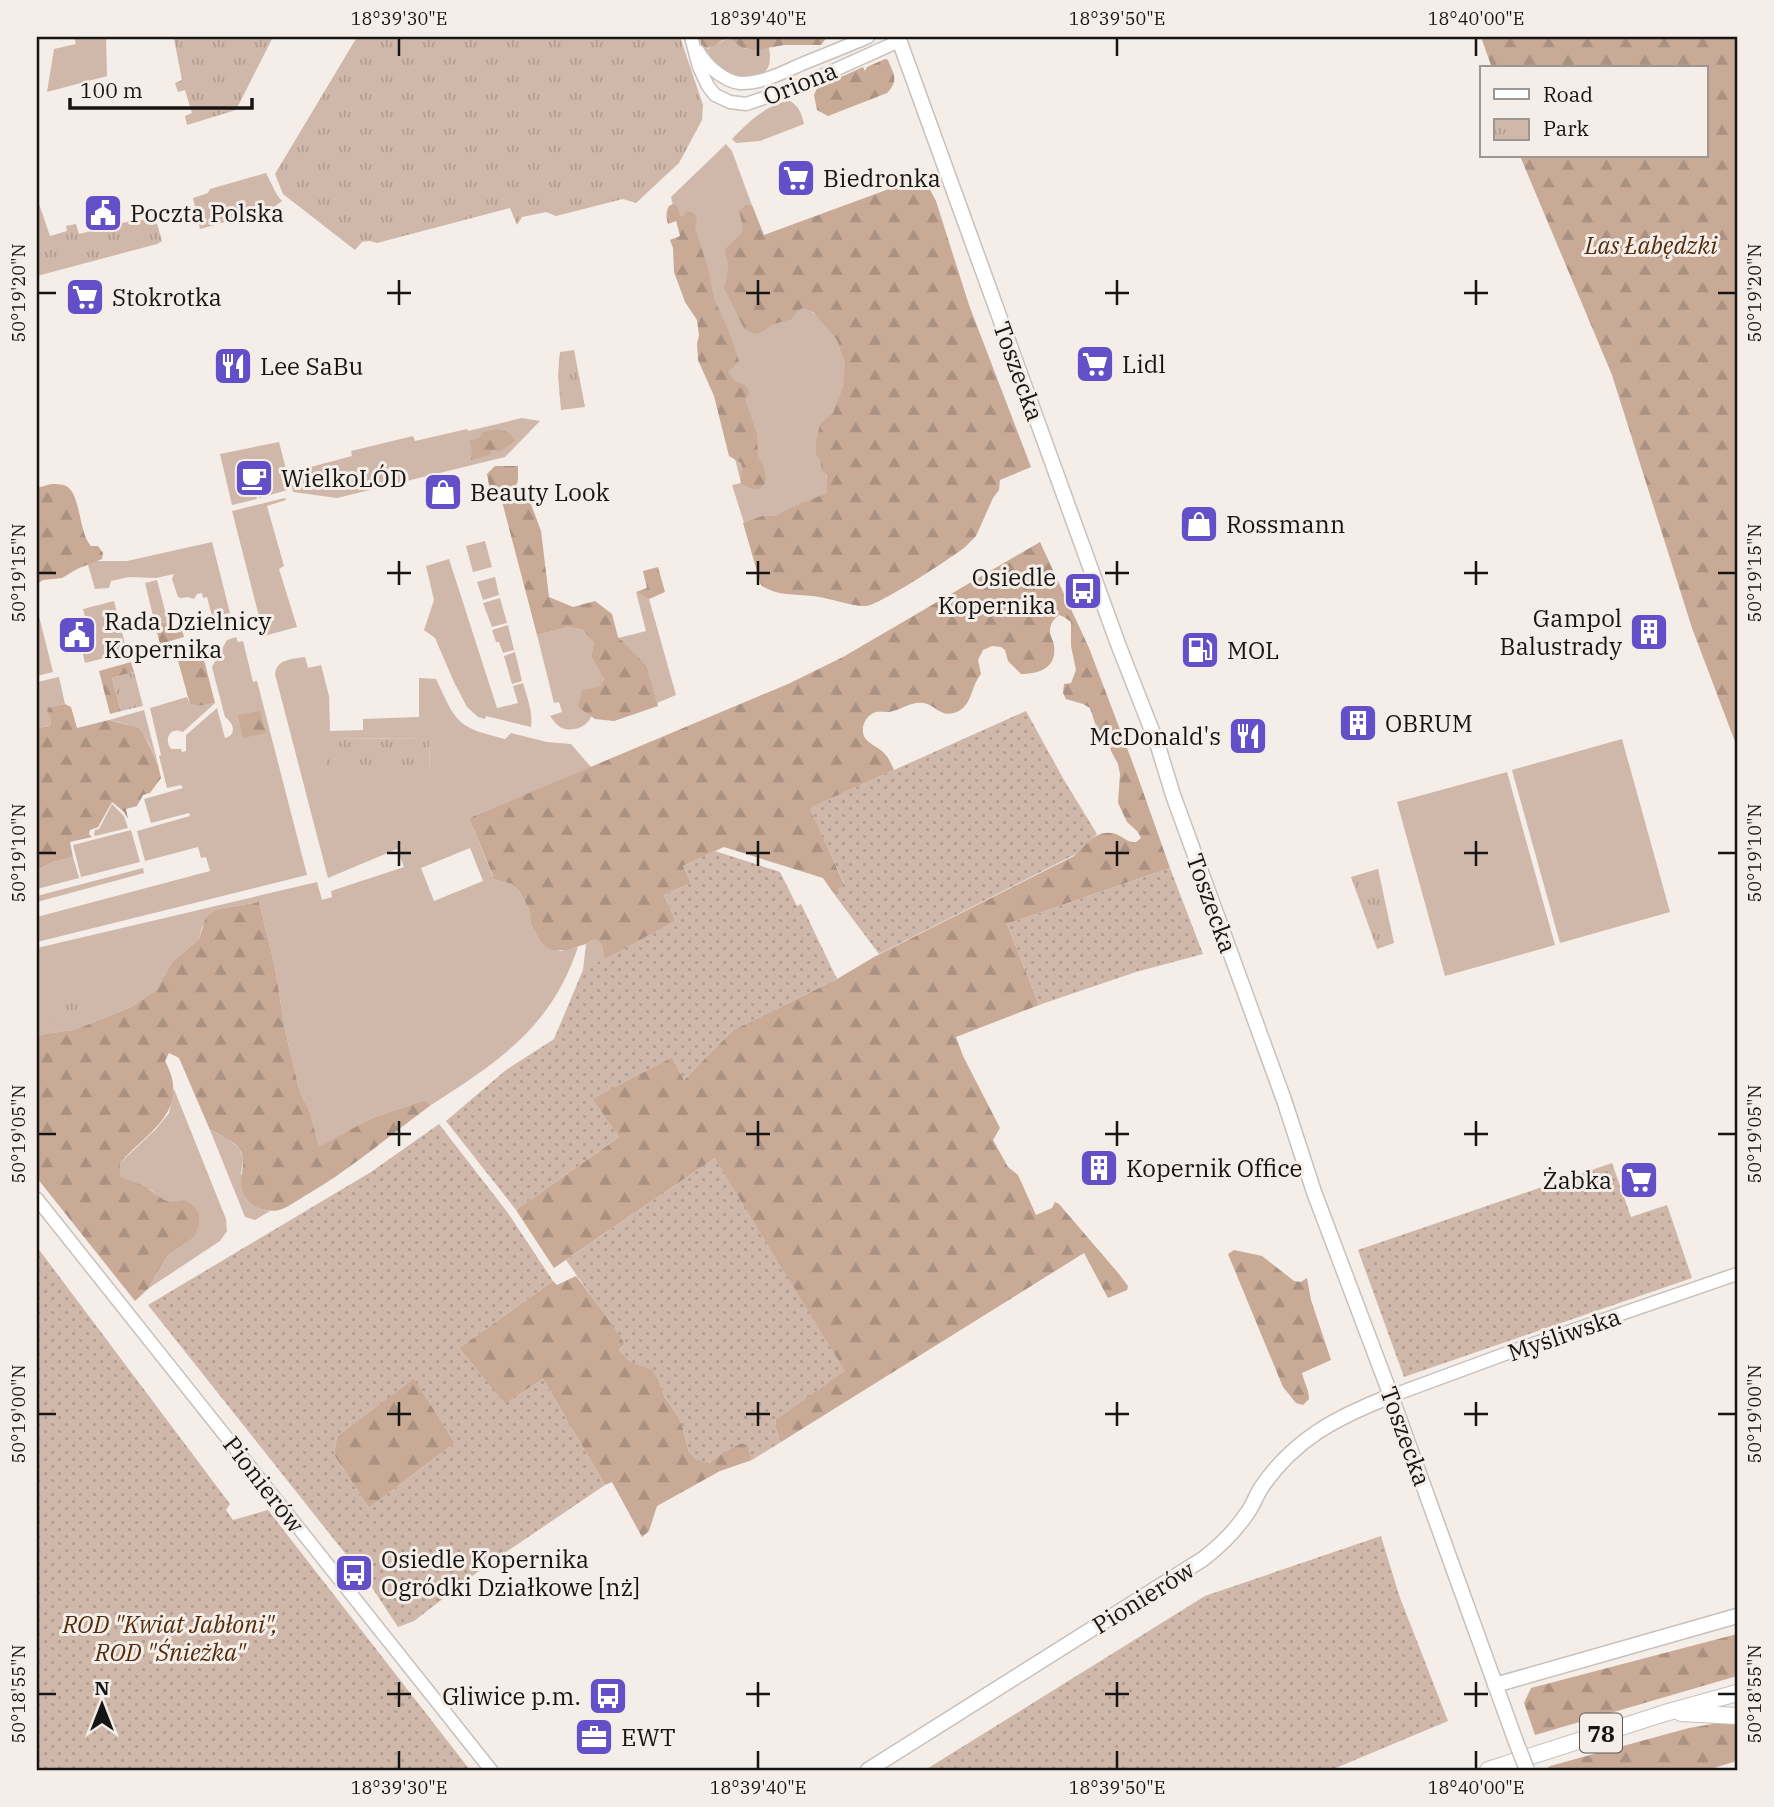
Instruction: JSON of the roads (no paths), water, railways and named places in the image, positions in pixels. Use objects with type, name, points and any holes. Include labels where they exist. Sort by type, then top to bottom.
[{"type":"main road","name":"Toszecka","points":[[899,39],[1118,644],[1158,746],[1314,1192],[1527,1770]]},
{"type":"main road","name":"Pionierów","points":[[868,1770],[1203,1559],[1237,1527],[1267,1480],[1307,1438],[1359,1408],[1391,1396]]},
{"type":"main road","points":[[1496,1685],[1737,1616]]},
{"type":"main road","name":"78","points":[[1488,1770],[1665,1713],[1737,1693]]},
{"type":"main road","points":[[1665,1713],[1737,1716]]},
{"type":"street","name":"Oriona","points":[[721,76],[735,82],[756,82],[869,37]]},
{"type":"street","points":[[692,39],[701,56],[732,88],[738,104]]},
{"type":"street","points":[[692,39],[699,67],[715,95],[722,99],[732,88],[746,83]]},
{"type":"street","name":"Oriona","points":[[722,99],[738,104],[752,103],[797,86],[899,39]]},
{"type":"street","points":[[785,71],[797,86]]},
{"type":"street","name":"Pionierów","points":[[37,1199],[491,1770]]},
{"type":"street","name":"Myśliwska","points":[[1391,1396],[1513,1351],[1737,1275]]},
{"type":"place","name":"Biedronka","points":[[796,178]]},
{"type":"place","name":"Poczta Polska","points":[[103,213]]},
{"type":"place","name":"Stokrotka","points":[[85,297]]},
{"type":"place","name":"Lidl","points":[[1095,364]]},
{"type":"place","name":"Lee SaBu","points":[[233,366]]},
{"type":"place","name":"WielkoLÓD","points":[[254,478]]},
{"type":"place","name":"Beauty Look","points":[[443,492]]},
{"type":"place","name":"Rossmann","points":[[1199,524]]},
{"type":"place","name":"Osiedle Kopernika","points":[[1083,591]]},
{"type":"place","name":"Gampol Balustrady","points":[[1649,632]]},
{"type":"place","name":"Rada Dzielnicy Kopernika","points":[[77,635]]},
{"type":"place","name":"MOL","points":[[1200,650]]},
{"type":"place","name":"OBRUM","points":[[1358,723]]},
{"type":"place","name":"McDonald's","points":[[1248,736]]},
{"type":"place","name":"Kopernik Office","points":[[1099,1168]]},
{"type":"place","name":"Żabka","points":[[1639,1180]]},
{"type":"place","name":"Osiedle Kopernika Ogródki Działkowe [nż]","points":[[354,1573]]},
{"type":"place","name":"Gliwice p.m.","points":[[608,1696]]},
{"type":"place","name":"EWT","points":[[594,1737]]},
{"type":"park label","name":"Las Łabędzki","points":[[1651,245]]},
{"type":"park label","name":"ROD \"Kwiat Jabłoni\", ROD \"Śnieżka\"","points":[[170,1638]]}]
